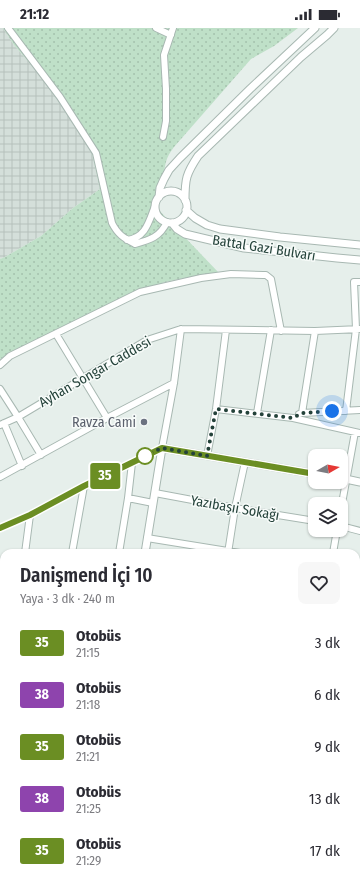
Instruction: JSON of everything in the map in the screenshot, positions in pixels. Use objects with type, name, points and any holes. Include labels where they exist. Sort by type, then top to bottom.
[{"type":"street","points":[[8,28],[60,97],[96,153],[112,223],[116,231],[122,237],[135,244],[145,242],[157,236],[169,223]]},
{"type":"street","points":[[156,28],[171,35]]},
{"type":"street","points":[[163,137],[166,121],[164,55],[173,28]]},
{"type":"street","points":[[159,197],[160,188],[164,179],[169,170],[180,158],[250,88],[315,28]]},
{"type":"street","points":[[185,200],[185,181],[198,156],[334,28]]},
{"type":"street","points":[[128,240],[134,239],[145,231],[156,201],[163,193],[174,191],[179,193],[183,196],[187,205],[185,215],[177,222],[169,223],[162,220],[158,216],[155,206]]},
{"type":"street","name":"Battal Gazi Bulvarı","points":[[186,210],[206,225],[220,229],[280,237],[360,244]]},
{"type":"street","name":"Battal Gazi Bulvarı","points":[[169,223],[185,234],[244,248],[360,260]]},
{"type":"street","points":[[0,365],[10,356],[140,292],[201,278],[231,274],[264,275],[271,279],[281,331]]},
{"type":"street","points":[[346,411],[358,329],[357,282]]},
{"type":"street","points":[[146,549],[174,383],[181,329]]},
{"type":"street","name":"Ayhan Songar Caddesi","points":[[2,424],[18,417],[147,340],[181,329],[316,331],[358,329]]},
{"type":"street","points":[[207,456],[216,409],[226,330]]},
{"type":"street","points":[[257,413],[271,330]]},
{"type":"street","points":[[302,413],[316,331]]},
{"type":"street","points":[[56,334],[107,418]]},
{"type":"street","points":[[0,477],[174,383]]},
{"type":"street","points":[[0,389],[41,455]]},
{"type":"street","points":[[216,409],[293,418],[358,432],[348,465]]},
{"type":"street","points":[[293,418],[302,413],[360,410]]},
{"type":"street","points":[[2,424],[22,466]]},
{"type":"street","points":[[0,528],[30,515],[84,486],[162,448],[308,473]]},
{"type":"street","points":[[228,549],[235,508],[245,462]]},
{"type":"street","points":[[120,549],[132,463]]},
{"type":"street","points":[[348,479],[360,482]]},
{"type":"street","points":[[73,549],[84,486]]},
{"type":"street","name":"Yazıbaşıi Sokağı","points":[[155,493],[308,520]]},
{"type":"street","points":[[128,498],[153,503]]},
{"type":"street","points":[[26,549],[30,515]]},
{"type":"street","points":[[348,528],[360,531]]},
{"type":"street","points":[[334,549],[336,537]]},
{"type":"street","points":[[147,538],[211,549]]},
{"type":"shaded area","points":[[0,28],[3,28],[14,45],[46,82],[92,153],[100,189],[73,208],[41,236],[0,259]]},
{"type":"green space","points":[[3,28],[298,28],[274,46],[251,59],[174,147],[166,161],[162,184],[154,205],[219,273],[165,282],[129,294],[0,359],[0,259],[41,236],[73,208],[100,189],[92,153],[46,82],[14,45]]},
{"type":"bus line","name":"35","points":[[0,528],[30,515],[84,486],[162,448],[308,473]]},
{"type":"place","name":"Ravza Cami","points":[[144,422]]},
{"type":"route","points":[[145,456],[162,448],[207,456],[216,409],[293,418],[302,413],[332,411]]}]
